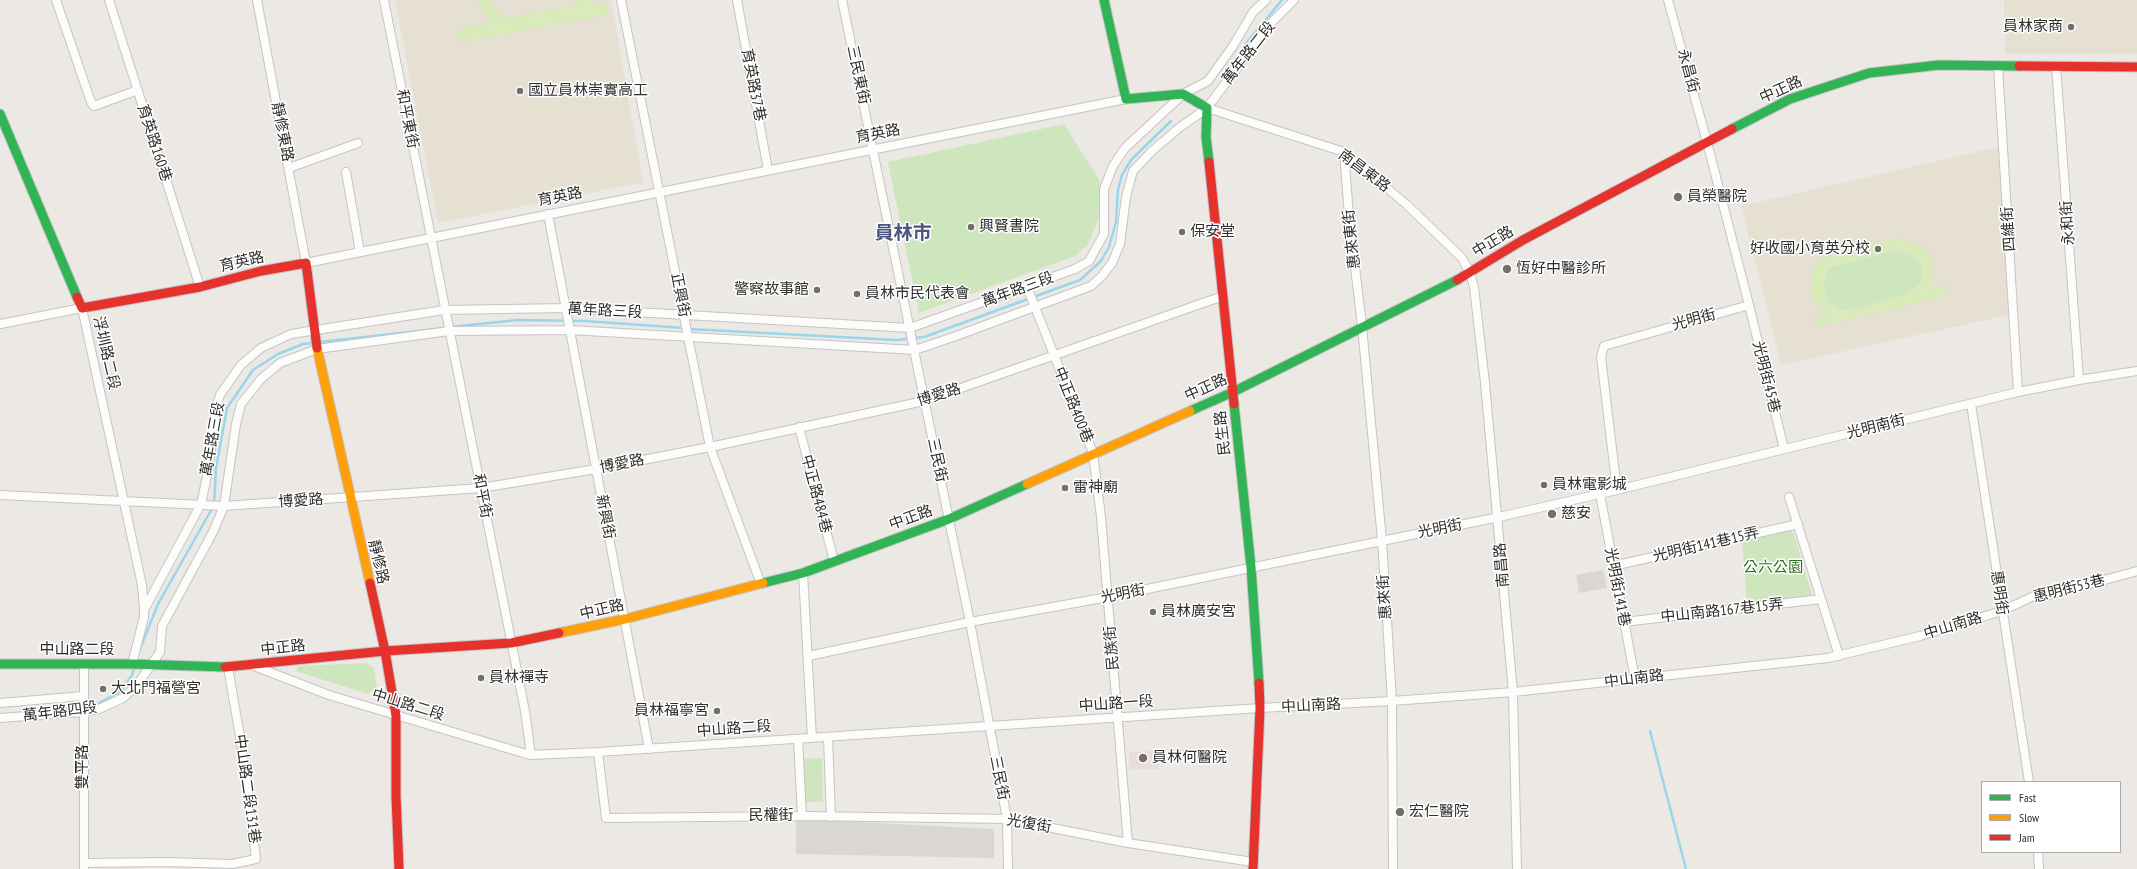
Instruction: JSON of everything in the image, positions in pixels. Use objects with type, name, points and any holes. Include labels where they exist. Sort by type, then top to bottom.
[{"type":"street","points":[[56,0],[91,102],[94,106],[138,90]]},
{"type":"street","name":"育英路160巷","points":[[109,0],[200,287]]},
{"type":"street","name":"靜修東路","points":[[256,0],[306,263]]},
{"type":"street","name":"和平東街","points":[[384,0],[430,237]]},
{"type":"street","name":"正興街","points":[[621,0],[660,192],[687,337],[710,446],[761,584]]},
{"type":"street","name":"育英路37巷","points":[[737,0],[768,170]]},
{"type":"street","name":"三民東街","points":[[842,0],[873,150]]},
{"type":"street","points":[[1104,0],[1126,99],[1183,94],[1207,108]]},
{"type":"street","points":[[1253,12],[1257,0]]},
{"type":"street","name":"萬年路二段","points":[[1183,94],[1208,81],[1233,46],[1253,12],[1266,0]]},
{"type":"street","name":"萬年路二段","points":[[1207,108],[1270,24],[1294,0]]},
{"type":"street","name":"永昌街","points":[[1668,0],[1707,142]]},
{"type":"street","name":"中正路","points":[[252,665],[385,651],[511,643],[625,619],[802,573],[949,519],[1093,453],[1233,392],[1470,272],[1522,240],[1790,99],[1869,73],[1939,65],[2137,67]]},
{"type":"street","name":"四維街","points":[[1998,66],[2018,392]]},
{"type":"street","name":"永和街","points":[[2056,66],[2080,380]]},
{"type":"street","name":"萬年路三段","points":[[132,664],[144,617],[144,610],[201,504],[208,470],[216,408],[220,395],[241,365],[261,348],[290,334],[444,310],[566,308],[910,328],[1027,287],[1075,269],[1089,261],[1104,234],[1104,189],[1113,166],[1125,148],[1183,94]]},
{"type":"street","name":"育英路","points":[[0,324],[200,287],[261,271],[1126,99]]},
{"type":"street","name":"南昌東路","points":[[1207,108],[1344,152],[1406,204],[1462,258],[1470,272]]},
{"type":"street","name":"民生路","points":[[1207,108],[1206,137],[1251,567],[1260,708]]},
{"type":"street","name":"萬年路三段","points":[[151,665],[160,652],[162,626],[213,532],[224,506],[236,424],[241,404],[261,379],[280,363],[317,349],[449,331],[570,330],[915,350],[1091,286],[1102,276],[1112,263],[1120,244],[1126,197],[1133,171],[1157,146],[1207,108]]},
{"type":"street","name":"浮圳路二段","points":[[0,114],[82,308],[125,501],[142,585],[144,610]]},
{"type":"street","points":[[289,168],[358,142]]},
{"type":"street","points":[[1707,142],[1749,305]]},
{"type":"street","name":"三民街","points":[[873,150],[970,622],[988,726],[1007,819],[1008,869]]},
{"type":"street","name":"惠來東街","points":[[1344,152],[1349,216],[1362,326]]},
{"type":"street","points":[[346,172],[360,252]]},
{"type":"street","name":"新興街","points":[[548,214],[649,749]]},
{"type":"street","name":"和平街","points":[[430,237],[481,488],[524,710],[531,755]]},
{"type":"street","name":"靜修路","points":[[306,263],[317,349],[349,498],[385,651],[396,716],[396,796],[399,869]]},
{"type":"street","name":"南昌路","points":[[1470,272],[1474,287],[1485,383],[1513,692],[1517,869]]},
{"type":"street","name":"中正路400巷","points":[[1027,287],[1093,453]]},
{"type":"street","name":"博愛路","points":[[0,495],[224,506],[481,488],[596,469],[924,401],[1223,296]]},
{"type":"street","name":"光明街45巷","points":[[1749,305],[1784,449]]},
{"type":"street","name":"光明街","points":[[808,656],[970,622],[1108,597],[1498,517],[1617,490],[1601,357],[1604,346],[1749,305]]},
{"type":"street","name":"惠來街","points":[[1362,326],[1382,540],[1392,702],[1393,869]]},
{"type":"street","name":"光明南街","points":[[1617,490],[2018,392],[2137,371]]},
{"type":"street","name":"惠明街","points":[[1971,404],[2029,781]]},
{"type":"street","name":"中正路484巷","points":[[798,427],[834,562]]},
{"type":"street","name":"民族街","points":[[1093,453],[1108,597],[1128,843]]},
{"type":"street","name":"光明街141巷","points":[[1600,494],[1635,679]]},
{"type":"street","points":[[1789,497],[1839,656]]},
{"type":"street","name":"光明街141巷15弄","points":[[1613,566],[1798,524]]},
{"type":"street","name":"惠明街53巷","points":[[2002,611],[2038,594],[2045,596],[2137,571]]},
{"type":"street","points":[[802,573],[812,738]]},
{"type":"street","name":"中山南路167巷15弄","points":[[1624,622],[1821,599]]},
{"type":"street","name":"中山南路","points":[[1260,708],[1392,702],[1513,692],[1839,656],[1920,636],[2002,611]]},
{"type":"street","name":"中山路二段","points":[[0,664],[132,664],[228,667],[252,665],[329,695],[531,755],[812,738]]},
{"type":"street","name":"雙平路","points":[[84,665],[84,866]]},
{"type":"street","name":"萬年路四段","points":[[0,718],[83,712],[99,709],[123,698],[138,684],[151,665]]},
{"type":"street","name":"中山路二段131巷","points":[[84,866],[167,862],[232,864],[256,858],[243,754],[228,667]]},
{"type":"street","name":"萬年路四段","points":[[0,703],[83,696]]},
{"type":"street","points":[[1253,866],[1260,708]]},
{"type":"street","name":"中山路一段","points":[[812,738],[1260,708]]},
{"type":"street","points":[[828,737],[831,816]]},
{"type":"street","name":"民權街","points":[[598,752],[606,818],[802,816],[798,739]]},
{"type":"street","name":"光復街","points":[[802,816],[1007,819],[1253,866]]},
{"type":"street","points":[[2038,853],[2039,869]]},
{"type":"shaded area","name":"國立員林崇實高工","points":[[395,0],[611,0],[643,182],[438,223]]},
{"type":"shaded area","name":"員林家商","points":[[2004,0],[2137,0],[2137,54],[2005,54]]},
{"type":"shaded area","name":"好收國小育英分校","points":[[1998,147],[2009,315],[1781,365],[1741,206]]},
{"type":"shaded area","points":[[1603,570],[1607,588],[1579,593],[1576,575]]},
{"type":"shaded area","name":"員林何醫院","points":[[1156,751],[1159,769],[1130,769],[1129,752]]},
{"type":"shaded area","points":[[796,819],[994,829],[994,858],[796,854]]},
{"type":"green space","points":[[477,0],[489,0],[493,7],[507,19],[574,5],[581,0],[594,0],[593,6],[606,3],[609,15],[459,42],[457,29],[492,22],[478,5]]},
{"type":"green space","points":[[1064,124],[1100,181],[1098,220],[1088,245],[1075,256],[919,313],[888,162]]},
{"type":"green space","points":[[1898,238],[1916,243],[1934,262],[1930,289],[1946,286],[1945,297],[1814,327],[1813,320],[1829,315],[1820,309],[1810,293],[1813,271],[1823,257]],"holes":[[[1895,251],[1914,256],[1922,267],[1921,281],[1914,290],[1906,295],[1846,311],[1837,308],[1828,302],[1823,285],[1827,272],[1833,266]]]},
{"type":"green space","points":[[1895,251],[1914,256],[1922,267],[1921,281],[1914,290],[1906,295],[1846,311],[1837,308],[1828,302],[1823,285],[1827,272],[1833,266]]},
{"type":"green space","name":"公六公園","points":[[1789,530],[1794,534],[1812,595],[1747,604],[1742,542]]},
{"type":"green space","points":[[367,663],[374,668],[377,687],[368,694],[296,671],[298,666]]},
{"type":"green space","points":[[822,758],[823,802],[804,802],[803,759]]},
{"type":"waterway","points":[[1244,46],[1282,0]]},
{"type":"waterway","points":[[689,329],[896,340],[924,337],[1080,280],[1101,261],[1109,247],[1116,222],[1118,190],[1122,175],[1131,160],[1171,121]]},
{"type":"waterway","points":[[450,327],[518,320],[585,321],[684,328]]},
{"type":"waterway","points":[[320,342],[445,328]]},
{"type":"waterway","points":[[140,649],[158,604],[214,505],[216,468],[227,408],[253,370],[278,354],[303,344],[314,343]]},
{"type":"waterway","points":[[92,707],[121,691],[132,675],[134,668]]},
{"type":"waterway","points":[[1650,731],[1686,869]]},
{"type":"traffic: fast","points":[[1104,0],[1126,99],[1183,94],[1207,108],[1206,137],[1209,162]]},
{"type":"traffic: fast","points":[[1732,129],[1790,99],[1869,73],[1939,65],[2019,66]]},
{"type":"traffic: fast","points":[[0,114],[77,297]]},
{"type":"traffic: fast","points":[[1190,411],[1233,392],[1457,280]]},
{"type":"traffic: fast","points":[[1234,404],[1251,567],[1259,683]]},
{"type":"traffic: fast","points":[[763,583],[803,573],[949,519],[1027,484]]},
{"type":"traffic: fast","points":[[0,664],[132,664],[225,667]]},
{"type":"traffic: slow","points":[[317,348],[370,583]]},
{"type":"traffic: slow","points":[[1027,484],[1190,411]]},
{"type":"traffic: slow","points":[[559,633],[625,619],[763,583]]},
{"type":"traffic: jam","points":[[2019,66],[2137,67]]},
{"type":"traffic: jam","points":[[1457,280],[1523,240],[1732,129]]},
{"type":"traffic: jam","points":[[1209,162],[1234,404]]},
{"type":"traffic: jam","points":[[77,297],[82,308],[200,287],[261,271],[306,263],[317,348]]},
{"type":"traffic: jam","points":[[370,583],[385,651],[396,716],[396,796],[399,869]]},
{"type":"traffic: jam","points":[[225,667],[385,651],[511,643],[559,633]]},
{"type":"traffic: jam","points":[[1253,869],[1260,708],[1259,683]]},
{"type":"place","name":"員林家商","points":[[2071,27]]},
{"type":"place","name":"國立員林崇實高工","points":[[520,91]]},
{"type":"place","name":"員榮醫院","points":[[1678,197]]},
{"type":"place","name":"興賢書院","points":[[971,227]]},
{"type":"place","name":"保安堂","points":[[1182,232]]},
{"type":"place","name":"好收國小育英分校","points":[[1878,249]]},
{"type":"place","name":"恆好中醫診所","points":[[1507,269]]},
{"type":"place","name":"警察故事館","points":[[817,290]]},
{"type":"place","name":"員林市民代表會","points":[[857,294]]},
{"type":"place","name":"員林電影城","points":[[1544,485]]},
{"type":"place","name":"雷神廟","points":[[1065,488]]},
{"type":"place","name":"慈安","points":[[1552,514]]},
{"type":"place","name":"員林廣安宮","points":[[1153,612]]},
{"type":"place","name":"員林禪寺","points":[[481,678]]},
{"type":"place","name":"大北門福營宮","points":[[103,689]]},
{"type":"place","name":"員林福寧宮","points":[[717,711]]},
{"type":"place","name":"員林何醫院","points":[[1143,758]]},
{"type":"place","name":"宏仁醫院","points":[[1400,812]]},
{"type":"district","name":"員林市","points":[[903,234]]}]
